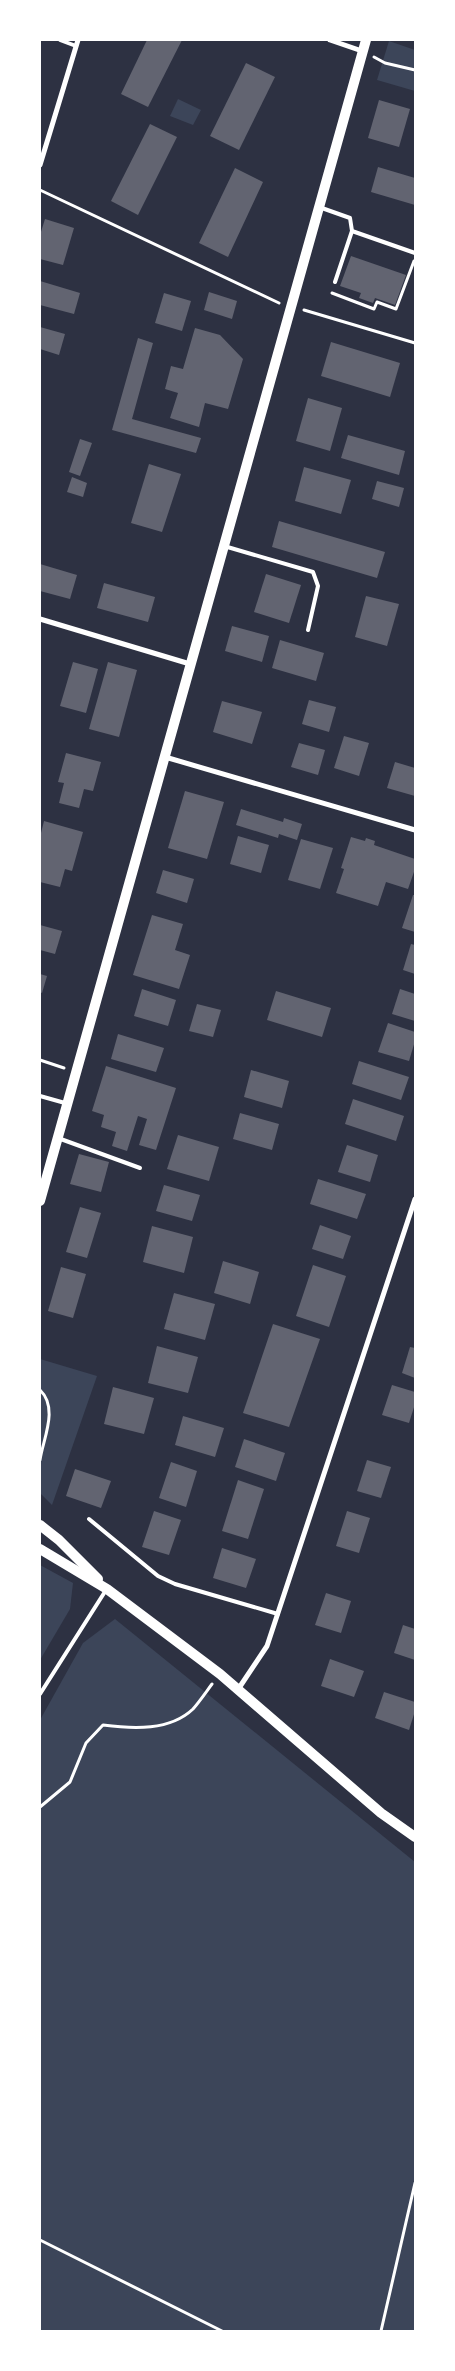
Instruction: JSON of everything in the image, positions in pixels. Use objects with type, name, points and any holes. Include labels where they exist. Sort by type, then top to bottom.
[{"type":"main road","points":[[40,1201],[366,40]]},
{"type":"main road","points":[[40,1525],[59,1540],[107,1588]]},
{"type":"main road","points":[[40,1549],[107,1588],[239,1688],[381,1813],[415,1837]]},
{"type":"street","points":[[330,40],[362,52]]},
{"type":"street","points":[[40,165],[77,43]]},
{"type":"street","points":[[40,619],[191,664]]},
{"type":"street","points":[[165,757],[415,830]]},
{"type":"street","points":[[239,1688],[267,1646],[415,1199]]},
{"type":"lane","points":[[60,40],[77,43]]},
{"type":"lane","points":[[319,207],[350,218],[352,231],[335,282]]},
{"type":"lane","points":[[352,231],[415,253]]},
{"type":"lane","points":[[224,546],[314,572],[318,586],[308,630]]},
{"type":"lane","points":[[40,1096],[68,1104]]},
{"type":"lane","points":[[58,1138],[140,1168]]},
{"type":"lane","points":[[89,1519],[158,1576],[176,1584],[278,1614]]},
{"type":"lane","points":[[40,1694],[107,1588]]},
{"type":"path","points":[[362,52],[385,63],[415,70]]},
{"type":"path","points":[[40,190],[271,300],[415,343]]},
{"type":"path","points":[[335,282],[331,293],[374,309],[377,302],[396,309],[415,258]]},
{"type":"path","points":[[365,306],[367,301]]},
{"type":"path","points":[[40,1060],[76,1072]]},
{"type":"path","points":[[40,1390],[44,1394],[50,1413],[40,1460]]},
{"type":"path","points":[[40,1807],[70,1782],[86,1743],[103,1725],[132,1729],[174,1722],[192,1709],[220,1674]]},
{"type":"path","points":[[381,2331],[415,2182]]},
{"type":"path","points":[[40,2240],[222,2331]]},
{"type":"shaded area","points":[[389,41],[415,50],[415,91],[377,80]]},
{"type":"shaded area","points":[[178,99],[201,110],[193,125],[170,116]]},
{"type":"shaded area","points":[[40,1359],[97,1376],[52,1505],[40,1493]]},
{"type":"shaded area","points":[[40,1565],[73,1583],[70,1609],[40,1660]]},
{"type":"shaded area","points":[[115,1619],[415,1862],[415,2331],[40,2331],[40,1720],[83,1643]]},
{"type":"building","points":[[147,40],[182,40],[148,107],[121,94]]},
{"type":"building","points":[[246,63],[275,77],[239,150],[210,136]]},
{"type":"building","points":[[379,100],[410,109],[399,147],[368,138]]},
{"type":"building","points":[[150,124],[177,137],[138,215],[111,201]]},
{"type":"building","points":[[378,167],[415,178],[415,205],[371,192]]},
{"type":"building","points":[[235,168],[263,182],[228,257],[199,243]]},
{"type":"building","points":[[45,219],[74,228],[63,265],[40,259],[40,235]]},
{"type":"building","points":[[351,256],[406,275],[395,305],[375,298],[373,303],[359,298],[361,293],[340,286]]},
{"type":"building","points":[[40,281],[80,293],[74,314],[40,305]]},
{"type":"building","points":[[209,292],[237,301],[232,319],[204,310]]},
{"type":"building","points":[[164,293],[191,301],[182,331],[155,323]]},
{"type":"building","points":[[40,327],[65,334],[59,355],[40,349]]},
{"type":"building","points":[[195,328],[220,335],[243,359],[228,409],[205,403],[199,427],[170,418],[178,393],[165,389],[171,366],[183,369]]},
{"type":"building","points":[[138,338],[153,343],[132,419],[201,438],[196,453],[112,430]]},
{"type":"building","points":[[331,342],[400,363],[390,397],[321,376]]},
{"type":"building","points":[[308,398],[342,408],[330,451],[296,441]]},
{"type":"building","points":[[348,435],[405,451],[399,475],[341,458]]},
{"type":"building","points":[[80,439],[92,443],[80,476],[69,472]]},
{"type":"building","points":[[149,464],[181,474],[162,532],[131,523]]},
{"type":"building","points":[[304,467],[351,480],[341,514],[295,501]]},
{"type":"building","points":[[72,477],[87,483],[83,497],[67,492]]},
{"type":"building","points":[[377,481],[404,488],[399,507],[372,499]]},
{"type":"building","points":[[279,521],[385,552],[377,578],[272,547]]},
{"type":"building","points":[[40,564],[77,575],[70,599],[40,591]]},
{"type":"building","points":[[266,574],[301,585],[289,623],[254,612]]},
{"type":"building","points":[[104,583],[155,597],[148,622],[97,608]]},
{"type":"building","points":[[366,596],[399,604],[387,646],[355,637]]},
{"type":"building","points":[[232,626],[269,636],[262,662],[225,651]]},
{"type":"building","points":[[280,640],[324,653],[316,681],[272,668]]},
{"type":"building","points":[[73,662],[98,669],[86,713],[60,706]]},
{"type":"building","points":[[108,662],[137,670],[119,737],[89,729]]},
{"type":"building","points":[[309,700],[336,707],[329,732],[302,724]]},
{"type":"building","points":[[222,701],[262,712],[252,744],[213,732]]},
{"type":"building","points":[[344,736],[369,743],[359,776],[334,768]]},
{"type":"building","points":[[299,743],[325,750],[318,775],[291,767]]},
{"type":"building","points":[[66,753],[101,762],[93,791],[84,789],[79,808],[59,803],[64,783],[58,782]]},
{"type":"building","points":[[395,762],[415,768],[415,796],[387,788]]},
{"type":"building","points":[[185,791],[224,802],[207,859],[168,848]]},
{"type":"building","points":[[241,809],[283,822],[284,818],[302,824],[297,840],[279,834],[278,838],[236,825]]},
{"type":"building","points":[[44,821],[83,832],[72,871],[65,869],[60,887],[40,882],[40,837]]},
{"type":"building","points":[[238,836],[269,845],[261,873],[230,864]]},
{"type":"building","points":[[351,837],[365,841],[366,838],[375,841],[374,845],[415,859],[415,869],[408,889],[386,882],[378,906],[336,893],[344,869],[341,868]]},
{"type":"building","points":[[301,839],[333,848],[320,889],[288,880]]},
{"type":"building","points":[[163,870],[194,879],[187,903],[156,893]]},
{"type":"building","points":[[413,895],[415,895],[415,932],[402,928]]},
{"type":"building","points":[[152,915],[183,924],[175,950],[190,955],[179,989],[133,975]]},
{"type":"building","points":[[40,925],[62,931],[55,954],[40,950]]},
{"type":"building","points":[[411,944],[415,945],[415,974],[403,970]]},
{"type":"building","points":[[40,974],[47,976],[42,993],[40,992]]},
{"type":"building","points":[[142,989],[176,1000],[168,1026],[134,1016]]},
{"type":"building","points":[[400,989],[415,994],[415,1021],[392,1014]]},
{"type":"building","points":[[276,991],[331,1008],[322,1037],[267,1020]]},
{"type":"building","points":[[197,1004],[221,1010],[213,1037],[189,1031]]},
{"type":"building","points":[[388,1023],[415,1032],[415,1041],[409,1061],[378,1052]]},
{"type":"building","points":[[118,1034],[164,1048],[156,1072],[111,1059]]},
{"type":"building","points":[[359,1061],[409,1077],[401,1100],[352,1084]]},
{"type":"building","points":[[106,1066],[176,1088],[156,1150],[139,1145],[147,1119],[138,1116],[127,1151],[112,1146],[116,1132],[101,1127],[104,1115],[92,1111]]},
{"type":"building","points":[[251,1070],[289,1081],[282,1108],[244,1097]]},
{"type":"building","points":[[353,1099],[404,1116],[396,1141],[345,1124]]},
{"type":"building","points":[[240,1113],[279,1124],[272,1150],[233,1139]]},
{"type":"building","points":[[178,1135],[219,1147],[209,1181],[167,1169]]},
{"type":"building","points":[[347,1145],[378,1155],[370,1182],[338,1172]]},
{"type":"building","points":[[79,1154],[109,1162],[101,1192],[70,1184]]},
{"type":"building","points":[[318,1179],[366,1194],[357,1219],[310,1204]]},
{"type":"building","points":[[164,1185],[200,1195],[192,1221],[156,1211]]},
{"type":"building","points":[[80,1207],[101,1213],[87,1258],[66,1252]]},
{"type":"building","points":[[320,1225],[351,1236],[343,1259],[312,1249]]},
{"type":"building","points":[[152,1226],[193,1237],[184,1273],[143,1262]]},
{"type":"building","points":[[223,1261],[259,1272],[250,1304],[214,1293]]},
{"type":"building","points":[[313,1265],[346,1276],[329,1327],[296,1316]]},
{"type":"building","points":[[61,1267],[86,1274],[73,1318],[48,1311]]},
{"type":"building","points":[[174,1293],[215,1304],[205,1340],[164,1329]]},
{"type":"building","points":[[273,1324],[320,1339],[289,1427],[243,1413]]},
{"type":"building","points":[[157,1346],[198,1357],[188,1393],[148,1383]]},
{"type":"building","points":[[410,1347],[415,1348],[415,1378],[402,1373]]},
{"type":"building","points":[[392,1385],[415,1392],[415,1404],[409,1423],[382,1415]]},
{"type":"building","points":[[113,1387],[154,1398],[144,1434],[104,1424]]},
{"type":"building","points":[[183,1416],[224,1428],[215,1457],[175,1445]]},
{"type":"building","points":[[244,1439],[285,1453],[276,1481],[235,1467]]},
{"type":"building","points":[[367,1460],[391,1467],[381,1498],[357,1491]]},
{"type":"building","points":[[171,1462],[197,1471],[186,1507],[159,1498]]},
{"type":"building","points":[[75,1469],[111,1481],[101,1508],[66,1496]]},
{"type":"building","points":[[238,1480],[264,1489],[248,1539],[222,1531]]},
{"type":"building","points":[[154,1511],[181,1520],[169,1555],[142,1547]]},
{"type":"building","points":[[347,1511],[370,1518],[359,1553],[336,1546]]},
{"type":"building","points":[[222,1548],[256,1559],[246,1588],[213,1578]]},
{"type":"building","points":[[326,1593],[351,1601],[341,1633],[315,1625]]},
{"type":"building","points":[[403,1625],[415,1629],[415,1660],[394,1653]]},
{"type":"building","points":[[330,1659],[364,1671],[354,1697],[321,1686]]},
{"type":"building","points":[[384,1692],[415,1702],[415,1711],[409,1730],[375,1718]]}]
